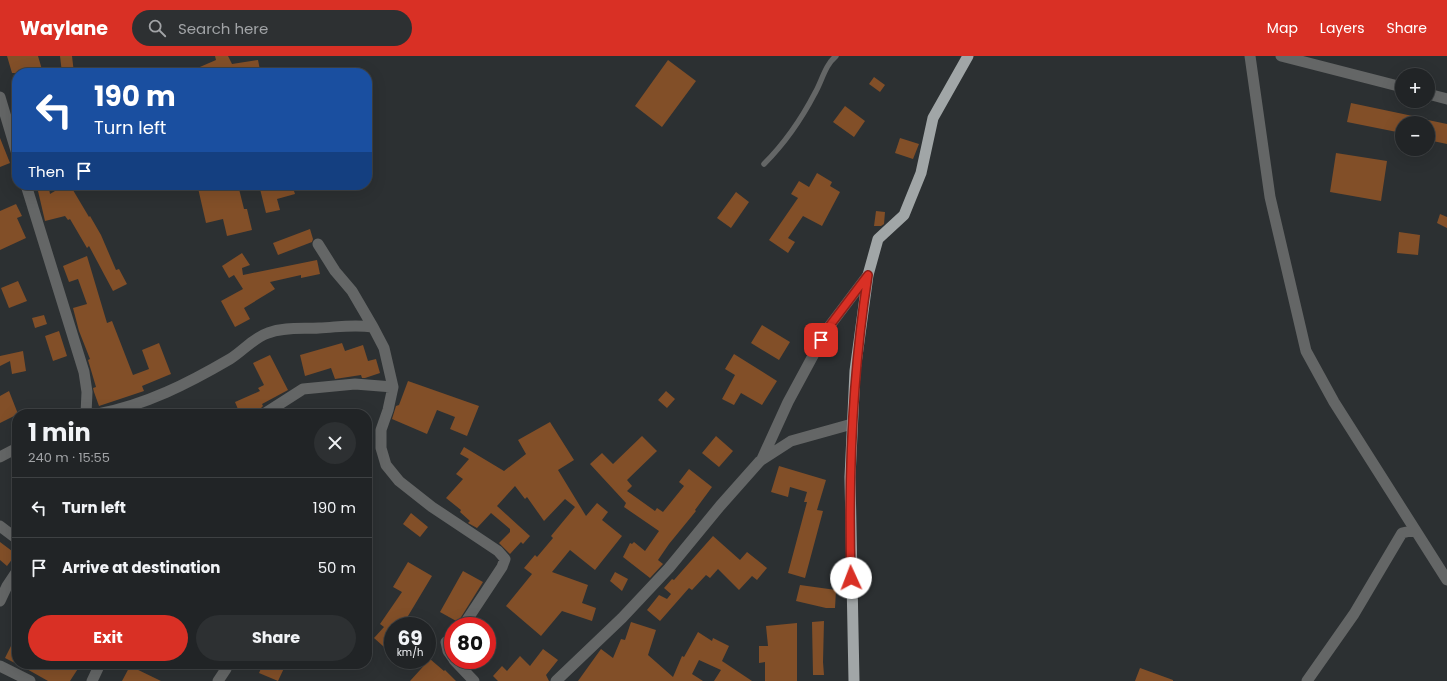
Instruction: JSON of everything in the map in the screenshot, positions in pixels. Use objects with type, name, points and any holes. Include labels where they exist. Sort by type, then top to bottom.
[{"type":"highway","points":[[854,681],[850,554],[852,424],[857,355],[868,275],[878,239],[904,216],[921,173],[933,118],[968,56]]},
{"type":"street","points":[[1250,56],[1270,197],[1306,351],[1334,402],[1447,580]]},
{"type":"street","points":[[1281,56],[1395,85]]},
{"type":"street","points":[[1435,96],[1447,99]]},
{"type":"street","points":[[0,97],[12,137]]},
{"type":"street","points":[[28,190],[84,372],[87,392],[86,409]]},
{"type":"street","points":[[318,244],[335,271],[352,291],[374,327],[384,348],[393,387],[388,410],[381,430],[381,448],[386,465],[405,486],[432,507],[498,551],[505,559],[502,567],[470,617]]},
{"type":"street","points":[[760,461],[788,402],[828,328],[868,275]]},
{"type":"street","points":[[118,409],[171,391],[232,357],[250,343],[267,333],[282,329],[319,328],[355,324],[374,327]]},
{"type":"street","points":[[272,409],[303,389],[355,384],[393,387]]},
{"type":"street","points":[[556,681],[622,618],[669,568],[720,506],[760,461],[791,441],[852,424]]},
{"type":"street","points":[[0,457],[12,451]]},
{"type":"street","points":[[0,526],[12,535]]},
{"type":"street","points":[[1307,681],[1354,614],[1402,533],[1416,530]]},
{"type":"street","points":[[0,601],[12,578]]},
{"type":"street","points":[[0,666],[30,681]]},
{"type":"street","points":[[92,681],[98,669]]},
{"type":"street","points":[[218,681],[226,669]]},
{"type":"street","points":[[463,669],[474,681]]},
{"type":"lane","points":[[764,164],[777,150],[815,94],[830,61],[836,56]]},
{"type":"building","points":[[7,56],[38,56],[42,68],[12,68],[12,73]]},
{"type":"building","points":[[60,56],[72,56],[73,68],[61,68]]},
{"type":"building","points":[[215,56],[228,56],[232,64],[258,60],[260,68],[198,68],[216,60]]},
{"type":"building","points":[[668,60],[696,81],[662,127],[635,106]]},
{"type":"building","points":[[874,77],[885,85],[880,92],[869,84]]},
{"type":"building","points":[[1351,103],[1413,116],[1395,116],[1395,132],[1347,122]]},
{"type":"building","points":[[845,106],[865,121],[854,137],[833,122]]},
{"type":"building","points":[[1435,121],[1447,124],[1447,144],[1435,141]]},
{"type":"building","points":[[0,138],[10,163],[0,167]]},
{"type":"building","points":[[900,138],[919,144],[913,159],[895,153]]},
{"type":"building","points":[[1336,153],[1387,161],[1381,201],[1330,192]]},
{"type":"building","points":[[817,173],[832,182],[830,186],[840,192],[822,226],[803,216],[788,238],[795,242],[788,253],[769,240],[798,198],[791,194],[799,181],[809,187]]},
{"type":"building","points":[[49,190],[50,194],[57,190],[73,190],[101,235],[116,270],[119,269],[127,284],[113,291],[89,246],[87,248],[70,219],[68,220],[65,216],[45,221],[38,191]]},
{"type":"building","points":[[198,190],[239,190],[244,209],[247,209],[252,230],[227,236],[223,219],[206,223]]},
{"type":"building","points":[[260,190],[294,190],[295,194],[277,199],[280,210],[266,213]]},
{"type":"building","points":[[736,192],[749,202],[731,228],[717,218]]},
{"type":"building","points":[[16,204],[22,216],[17,218],[26,238],[0,250],[0,211]]},
{"type":"building","points":[[876,211],[885,212],[884,224],[881,226],[874,226]]},
{"type":"building","points":[[1440,214],[1447,217],[1447,228],[1437,223]]},
{"type":"building","points":[[310,229],[313,239],[312,242],[278,255],[273,243]]},
{"type":"building","points":[[1399,232],[1420,235],[1418,255],[1397,253]]},
{"type":"building","points":[[242,253],[250,265],[242,268],[243,275],[317,260],[320,274],[301,278],[301,275],[270,282],[275,289],[244,308],[250,319],[235,327],[221,301],[243,289],[234,275],[229,278],[222,266]]},
{"type":"building","points":[[87,256],[107,323],[112,321],[133,375],[149,369],[142,350],[159,343],[171,374],[142,386],[144,391],[99,406],[93,388],[96,387],[88,360],[90,359],[79,331],[73,308],[87,304],[78,279],[69,282],[63,266]]},
{"type":"building","points":[[18,281],[27,301],[9,308],[1,288]]},
{"type":"building","points":[[44,315],[47,324],[35,328],[32,318]]},
{"type":"building","points":[[762,325],[790,342],[779,360],[751,343]]},
{"type":"building","points":[[59,331],[67,356],[53,361],[45,336]]},
{"type":"building","points":[[342,343],[345,351],[363,345],[368,361],[376,359],[380,373],[365,378],[362,378],[361,375],[335,379],[331,368],[305,376],[300,355]]},
{"type":"building","points":[[23,351],[26,371],[12,374],[10,361],[0,366],[0,356]]},
{"type":"building","points":[[734,354],[777,381],[762,405],[741,393],[734,405],[722,399],[735,375],[725,369]]},
{"type":"building","points":[[270,355],[288,390],[262,404],[263,406],[260,409],[238,409],[235,402],[260,391],[258,388],[264,385],[253,363]]},
{"type":"building","points":[[408,381],[479,406],[467,436],[450,429],[455,417],[437,410],[427,434],[392,419],[396,406],[399,405]]},
{"type":"building","points":[[9,391],[16,409],[12,409],[12,417],[0,423],[0,396]]},
{"type":"building","points":[[666,391],[675,399],[667,408],[658,400]]},
{"type":"building","points":[[550,422],[574,460],[558,470],[586,516],[597,503],[608,512],[602,520],[622,536],[595,570],[570,550],[552,572],[588,585],[582,603],[596,608],[592,621],[562,611],[541,636],[506,606],[532,574],[524,568],[535,555],[537,557],[553,538],[551,536],[575,507],[565,499],[544,521],[527,497],[525,499],[515,486],[497,506],[530,536],[523,544],[521,542],[510,554],[499,543],[510,532],[510,529],[491,513],[477,528],[468,523],[470,521],[460,512],[461,510],[446,498],[463,479],[456,474],[469,459],[460,454],[464,447],[504,471],[526,454],[518,440]]},
{"type":"building","points":[[642,436],[657,451],[627,480],[632,486],[627,491],[655,511],[657,508],[663,512],[684,486],[679,482],[689,469],[712,487],[695,510],[696,511],[658,560],[663,564],[650,578],[623,557],[630,543],[632,544],[634,542],[645,551],[659,531],[624,507],[626,503],[590,464],[602,453],[613,464]]},
{"type":"building","points":[[716,436],[733,451],[719,467],[702,453]]},
{"type":"building","points":[[779,466],[826,480],[817,510],[823,511],[805,578],[788,573],[807,502],[804,502],[807,492],[790,487],[788,497],[771,492]]},
{"type":"building","points":[[411,513],[428,527],[420,537],[403,524]]},
{"type":"building","points":[[713,536],[740,560],[747,552],[767,568],[757,580],[752,576],[739,590],[718,569],[710,578],[706,575],[692,590],[689,588],[660,621],[647,610],[659,595],[667,599],[671,594],[664,588],[672,579],[674,580]]},
{"type":"building","points":[[0,542],[12,551],[12,559],[7,566],[0,560]]},
{"type":"building","points":[[408,562],[432,576],[407,617],[385,617],[402,592],[393,587]]},
{"type":"building","points":[[463,571],[483,582],[461,617],[449,617],[440,612]]},
{"type":"building","points":[[615,572],[628,579],[622,591],[610,581]]},
{"type":"building","points":[[800,585],[836,590],[835,608],[826,608],[796,601]]},
{"type":"building","points":[[384,618],[384,627],[380,624]]},
{"type":"building","points":[[824,621],[824,675],[813,675],[812,622]]},
{"type":"building","points":[[631,622],[656,630],[648,655],[673,677],[682,656],[684,657],[698,632],[712,641],[713,638],[729,646],[722,661],[752,681],[714,681],[721,670],[699,660],[692,674],[703,681],[578,681],[601,649],[613,658],[621,639],[625,640]]},
{"type":"building","points":[[797,623],[797,681],[765,681],[765,662],[759,663],[759,646],[768,646],[766,626]]},
{"type":"building","points":[[384,627],[384,647],[374,638]]},
{"type":"building","points":[[12,644],[12,662],[5,658]]},
{"type":"building","points":[[543,649],[558,660],[546,675],[549,681],[498,681],[493,676],[502,666],[507,671],[520,656],[530,666]]},
{"type":"building","points":[[436,664],[444,671],[445,670],[456,681],[410,681],[421,669],[436,669]]},
{"type":"building","points":[[1140,668],[1173,680],[1173,681],[1135,681]]},
{"type":"building","points":[[27,669],[78,669],[70,681],[48,681]]},
{"type":"building","points":[[128,669],[136,669],[161,681],[122,681]]},
{"type":"building","points":[[261,669],[284,669],[278,681],[259,673]]},
{"type":"route","points":[[821,340],[828,328],[868,275],[861,316],[852,408],[850,477],[851,578]]}]
